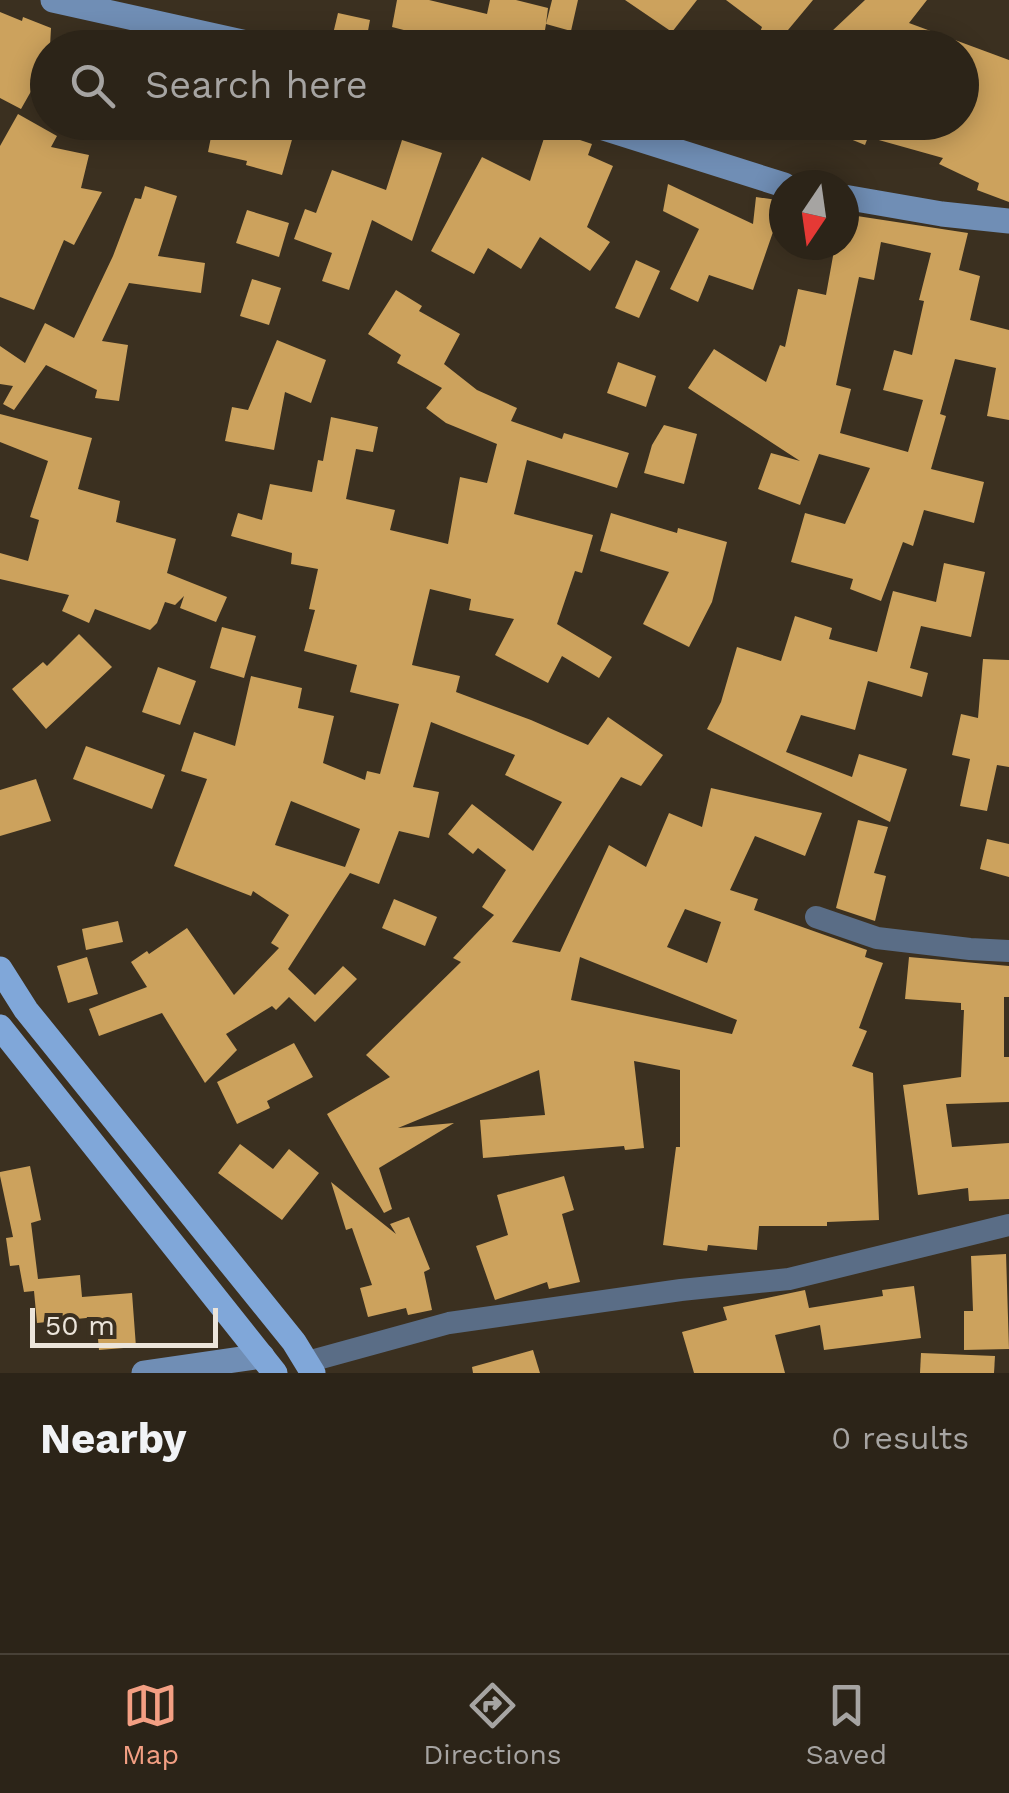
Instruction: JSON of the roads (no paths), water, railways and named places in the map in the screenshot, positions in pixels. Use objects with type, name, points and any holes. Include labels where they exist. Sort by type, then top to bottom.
[{"type":"main road","points":[[0,969],[61,1054],[310,1368]]},
{"type":"main road","points":[[0,1028],[269,1365]]},
{"type":"street","points":[[52,0],[101,5],[198,30]]},
{"type":"street","points":[[643,140],[769,180]]},
{"type":"street","points":[[859,201],[1009,222]]},
{"type":"street","points":[[816,917],[877,938],[1009,950]]},
{"type":"street","points":[[310,1368],[449,1323],[789,1279],[1009,1226]]},
{"type":"street","points":[[144,1373],[269,1365]]}]
